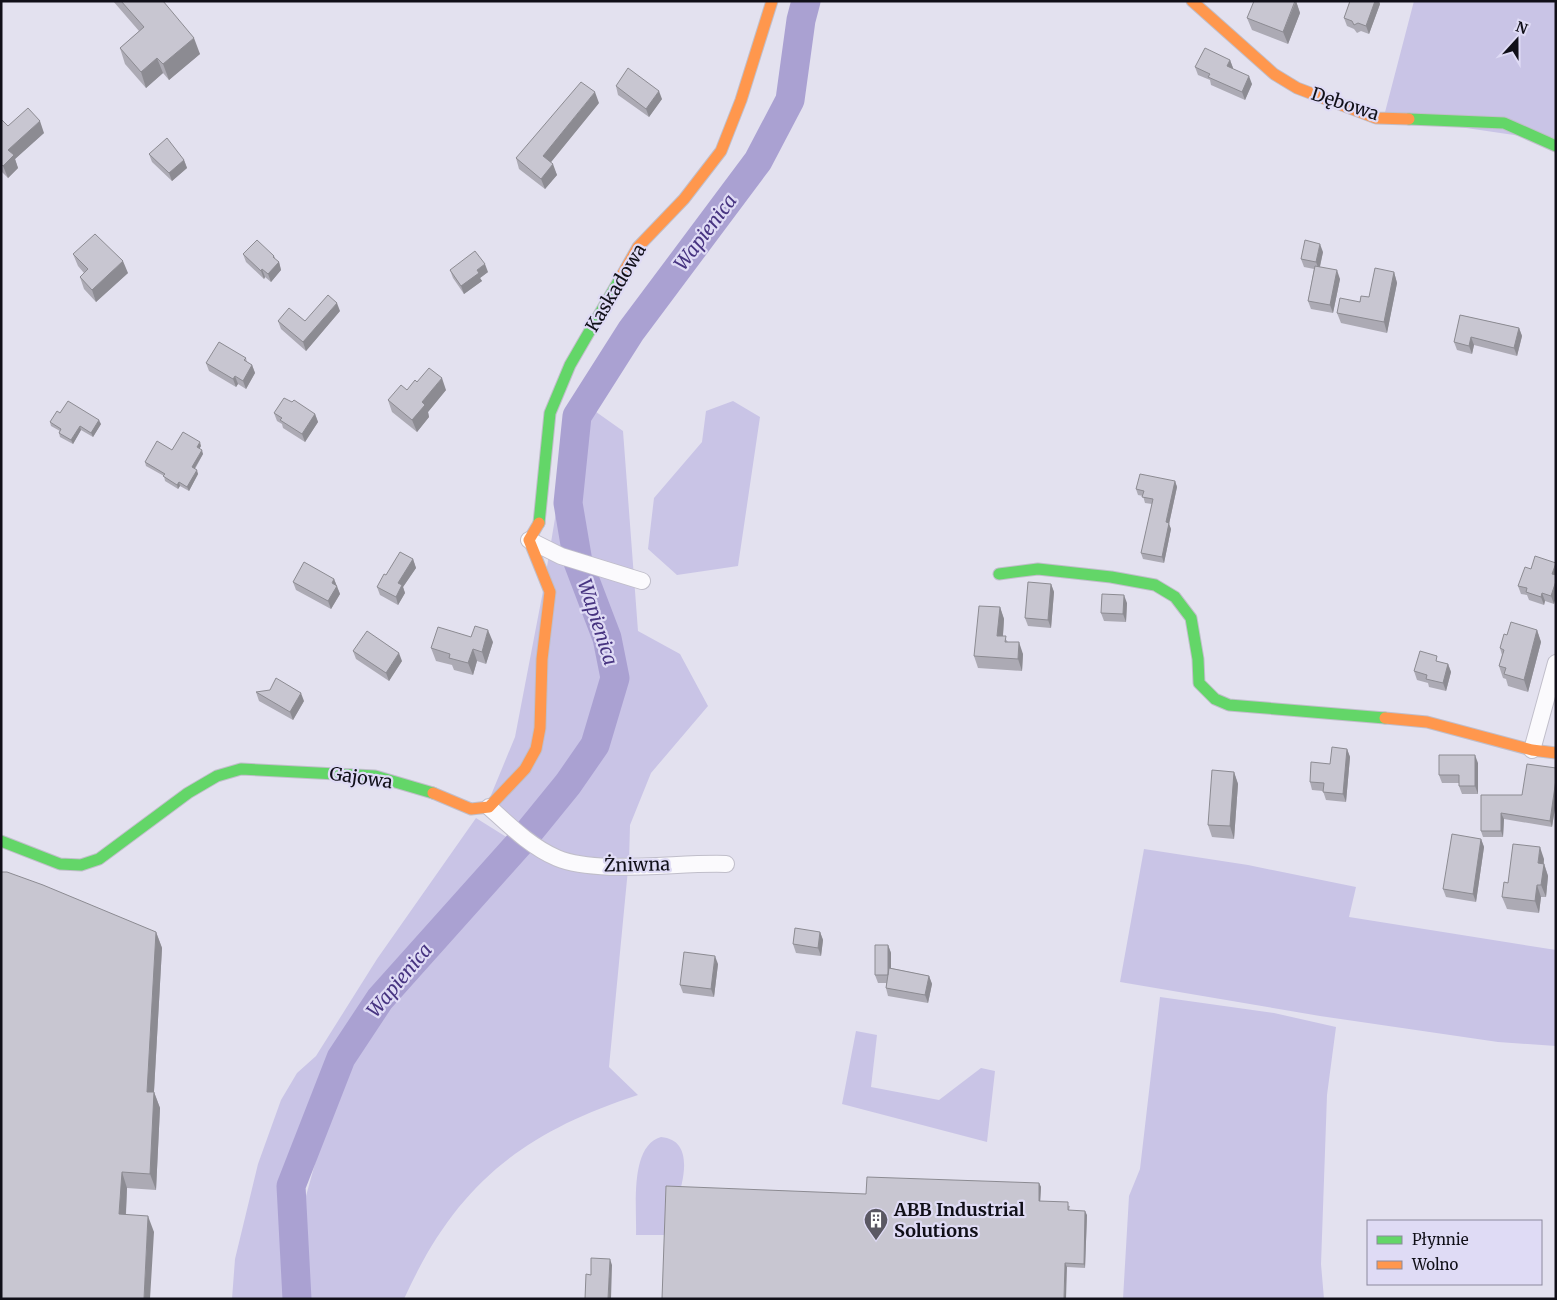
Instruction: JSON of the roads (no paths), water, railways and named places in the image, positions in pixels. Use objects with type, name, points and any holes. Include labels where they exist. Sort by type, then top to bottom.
[{"type":"street","name":"Kaskadowa","points":[[529,540],[541,520],[550,413],[570,365],[638,247],[684,199],[721,152],[741,100],[772,1]]},
{"type":"street","name":"Dębowa","points":[[1192,1],[1274,74],[1297,88],[1376,118],[1504,123],[1556,146]]},
{"type":"street","points":[[529,540],[560,556],[642,581]]},
{"type":"street","points":[[489,807],[525,769],[536,749],[540,728],[542,659],[550,592],[529,540]]},
{"type":"street","points":[[999,574],[1038,569],[1111,577],[1154,585],[1175,596],[1191,618],[1198,659],[1199,683],[1215,699],[1229,704],[1427,722],[1532,750],[1556,753]]},
{"type":"street","points":[[1532,750],[1556,663]]},
{"type":"street","name":"Gajowa","points":[[1,841],[60,864],[81,865],[99,859],[188,793],[217,776],[241,769],[375,776],[428,791],[471,808],[489,807]]},
{"type":"street","name":"Żniwna","points":[[489,807],[524,838],[558,858],[589,865],[726,864]]},
{"type":"waterway","name":"Wapienica","points":[[297,1299],[291,1186],[341,1058],[380,999],[524,838],[568,784],[595,745],[615,678],[607,638],[578,562],[568,503],[577,416],[631,331],[758,161],[790,100],[801,20],[806,1]]},
{"type":"place","name":"ABB Industrial Solutions","points":[[876,1241]]}]
